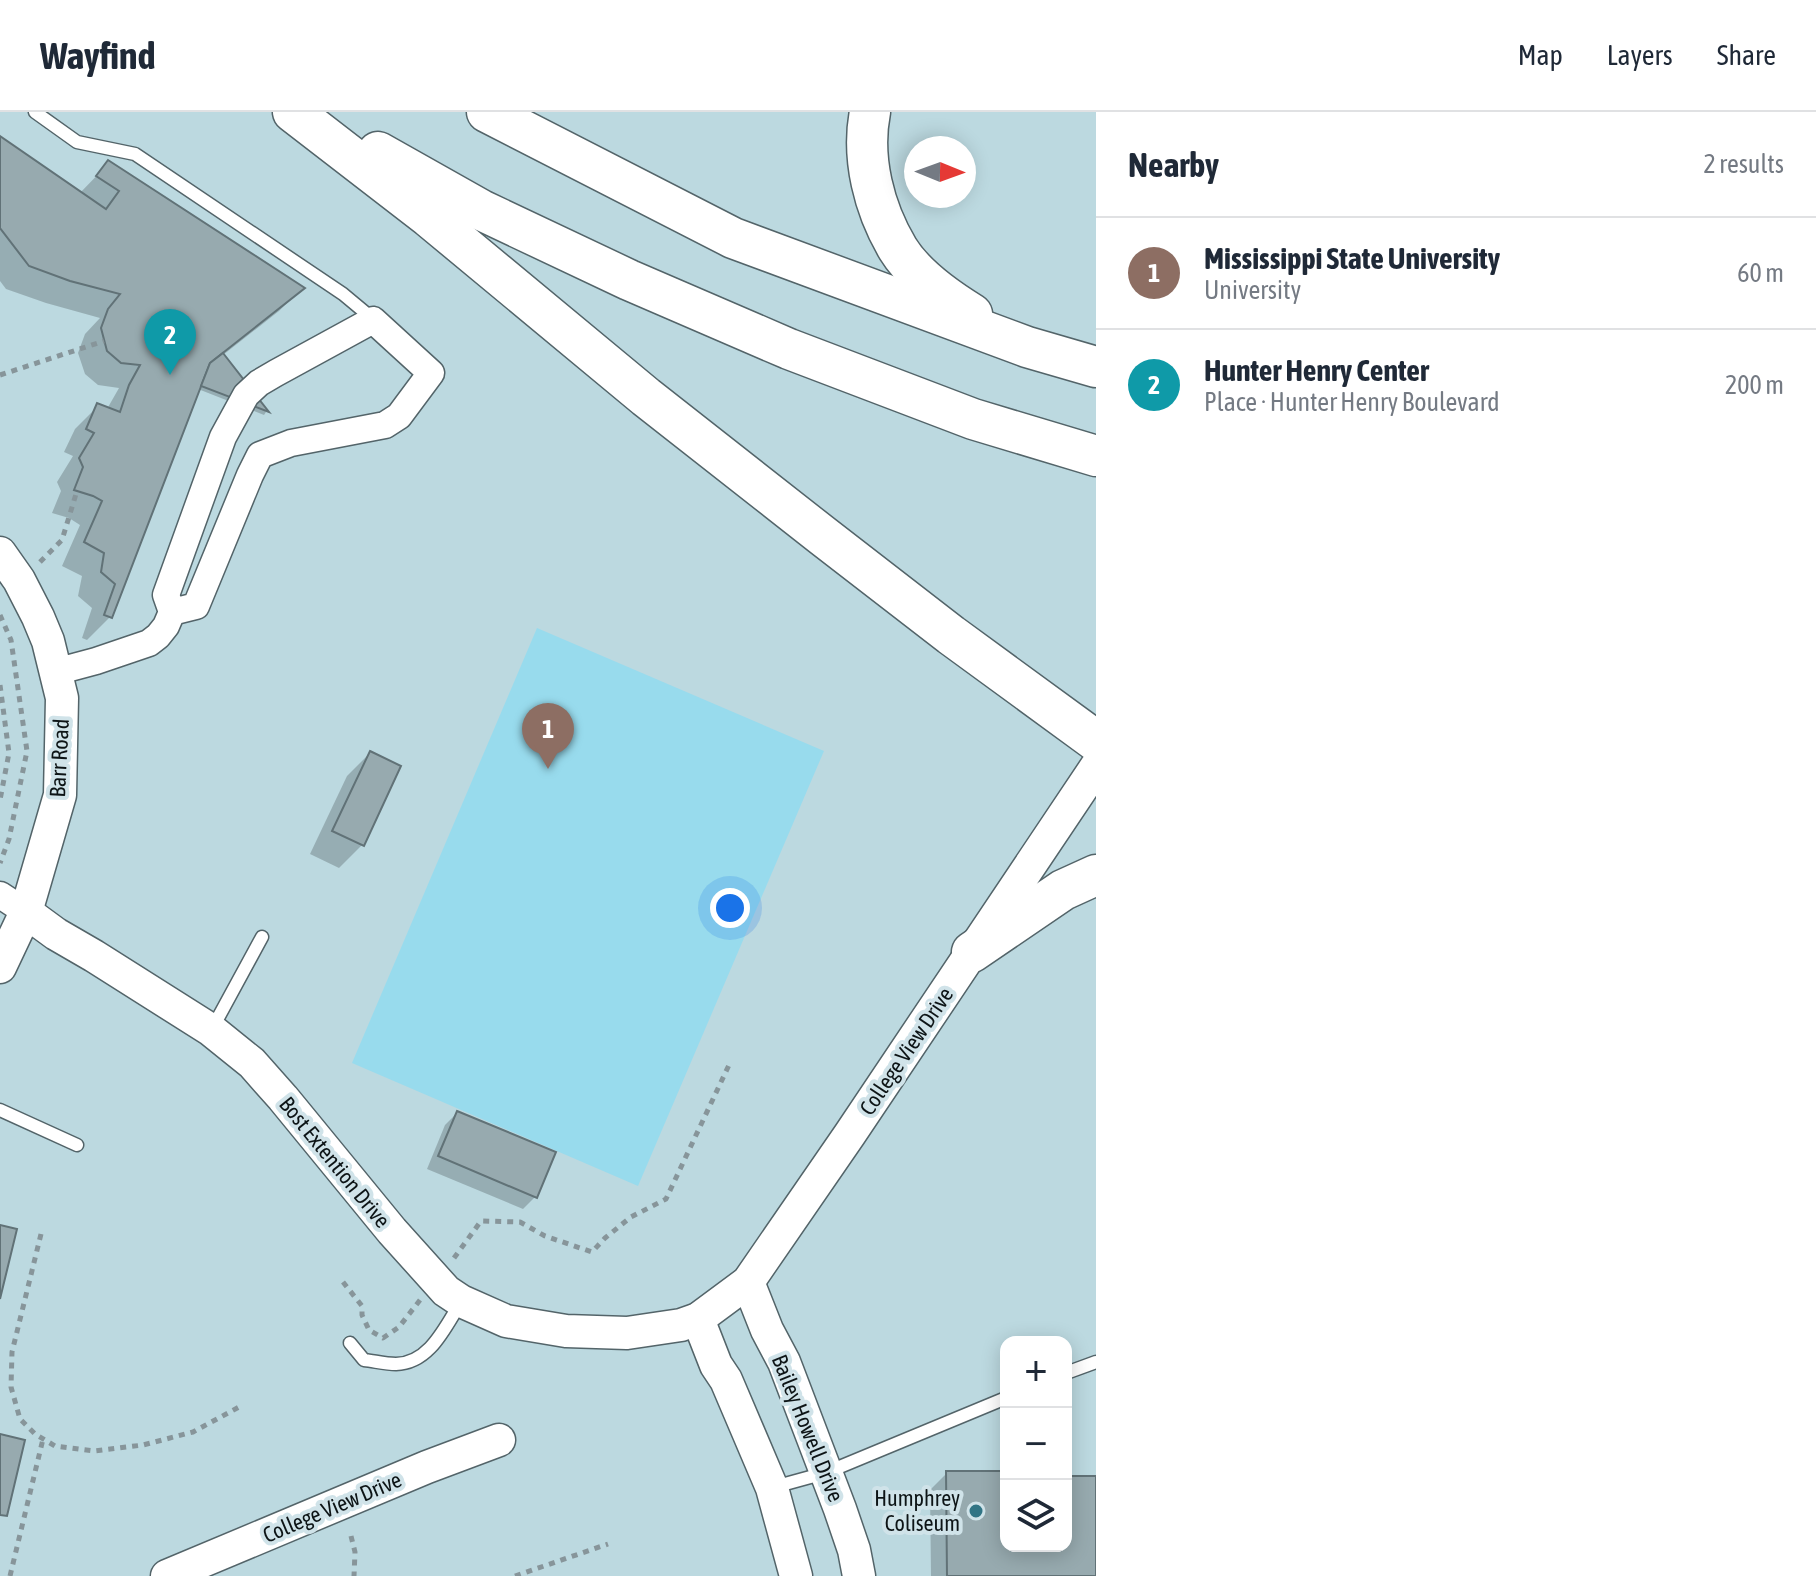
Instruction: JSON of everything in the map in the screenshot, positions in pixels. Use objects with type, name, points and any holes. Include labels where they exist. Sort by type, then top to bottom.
[{"type":"main road","points":[[293,112],[429,217],[646,397],[823,536],[1096,741]]},
{"type":"main road","points":[[313,112],[481,210],[629,280],[789,349],[973,419],[1096,456]]},
{"type":"main road","points":[[487,112],[733,238],[1027,347],[1096,367]]},
{"type":"main road","points":[[870,112],[866,153],[872,187],[899,250],[918,272],[964,310],[1027,347]]},
{"type":"main road","points":[[972,952],[1063,890],[1096,875]]},
{"type":"street","points":[[55,672],[149,643],[158,636],[172,612],[166,595],[223,437],[246,395],[259,383],[373,320],[431,373],[399,416],[385,425],[291,443],[260,455],[196,606],[172,612]]},
{"type":"street","points":[[223,437],[260,455]]},
{"type":"street","name":"Barr Road","points":[[0,553],[19,580],[38,617],[48,641],[62,698],[60,795],[13,903],[0,967]]},
{"type":"street","name":"College View Drive","points":[[698,1319],[748,1282],[1096,767]]},
{"type":"street","name":"Bost Extention Drive","points":[[13,903],[56,934],[211,1030],[252,1063],[392,1231],[446,1291],[461,1301],[506,1321],[566,1331],[627,1333],[681,1325],[698,1319]]},
{"type":"street","name":"Bailey Howell Drive","points":[[748,1282],[784,1362],[854,1550],[859,1576]]},
{"type":"street","points":[[698,1319],[772,1488],[796,1576]]},
{"type":"street","name":"College View Drive","points":[[167,1576],[499,1440]]},
{"type":"lane","points":[[35,112],[77,142],[135,154],[343,294],[373,320]]},
{"type":"lane","points":[[211,1030],[262,937]]},
{"type":"lane","points":[[0,1110],[77,1145]]},
{"type":"lane","points":[[350,1343],[364,1360],[398,1364],[422,1357],[461,1301]]},
{"type":"lane","points":[[1072,1371],[1096,1362]]},
{"type":"lane","points":[[772,1488],[825,1473],[1000,1400]]},
{"type":"path","points":[[0,375],[104,341]]},
{"type":"path","points":[[19,580],[62,540],[76,494]]},
{"type":"path","points":[[0,615],[11,640],[27,751],[9,839],[0,863]]},
{"type":"path","points":[[0,685],[9,753],[0,800]]},
{"type":"path","points":[[343,1282],[362,1306],[362,1315],[369,1330],[383,1338],[399,1327],[481,1221],[520,1222],[545,1236],[592,1252],[631,1217],[666,1199],[729,1065]]},
{"type":"path","points":[[41,1234],[12,1352],[11,1387],[20,1419],[35,1434],[55,1446],[94,1451],[143,1445],[193,1432],[239,1407]]},
{"type":"path","points":[[10,1576],[43,1439]]},
{"type":"path","points":[[351,1536],[355,1552],[354,1576]]},
{"type":"path","points":[[515,1576],[608,1544]]},
{"type":"shaded area","points":[[0,112],[1096,112],[1096,1576],[0,1576]]},
{"type":"shaded area","points":[[537,628],[824,751],[638,1186],[352,1063]]},
{"type":"building","points":[[0,136],[106,209],[119,191],[96,176],[108,160],[305,288],[210,363],[112,618],[104,615],[115,584],[101,572],[104,553],[84,542],[102,501],[74,490],[83,467],[79,458],[94,433],[86,429],[97,403],[120,412],[140,365],[121,363],[107,351],[101,328],[108,309],[120,294],[29,266],[0,228]]},
{"type":"building","points":[[223,353],[269,412],[201,386],[210,363]]},
{"type":"building","points":[[370,751],[401,766],[364,846],[332,831]]},
{"type":"building","points":[[457,1111],[556,1152],[537,1198],[438,1156]]},
{"type":"building","points":[[0,1225],[17,1229],[0,1299]]},
{"type":"building","points":[[0,1434],[25,1440],[7,1516],[0,1515]]},
{"type":"building","name":"Humphrey Coliseum","points":[[946,1471],[1000,1471],[1000,1552],[1072,1552],[1072,1476],[1096,1476],[1096,1576],[947,1576]]},
{"type":"place","name":"Hunter Henry Center","points":[[170,375]]},
{"type":"place","name":"Mississippi State University","points":[[548,769]]},
{"type":"place","name":"Humphrey Coliseum","points":[[976,1511]]}]
